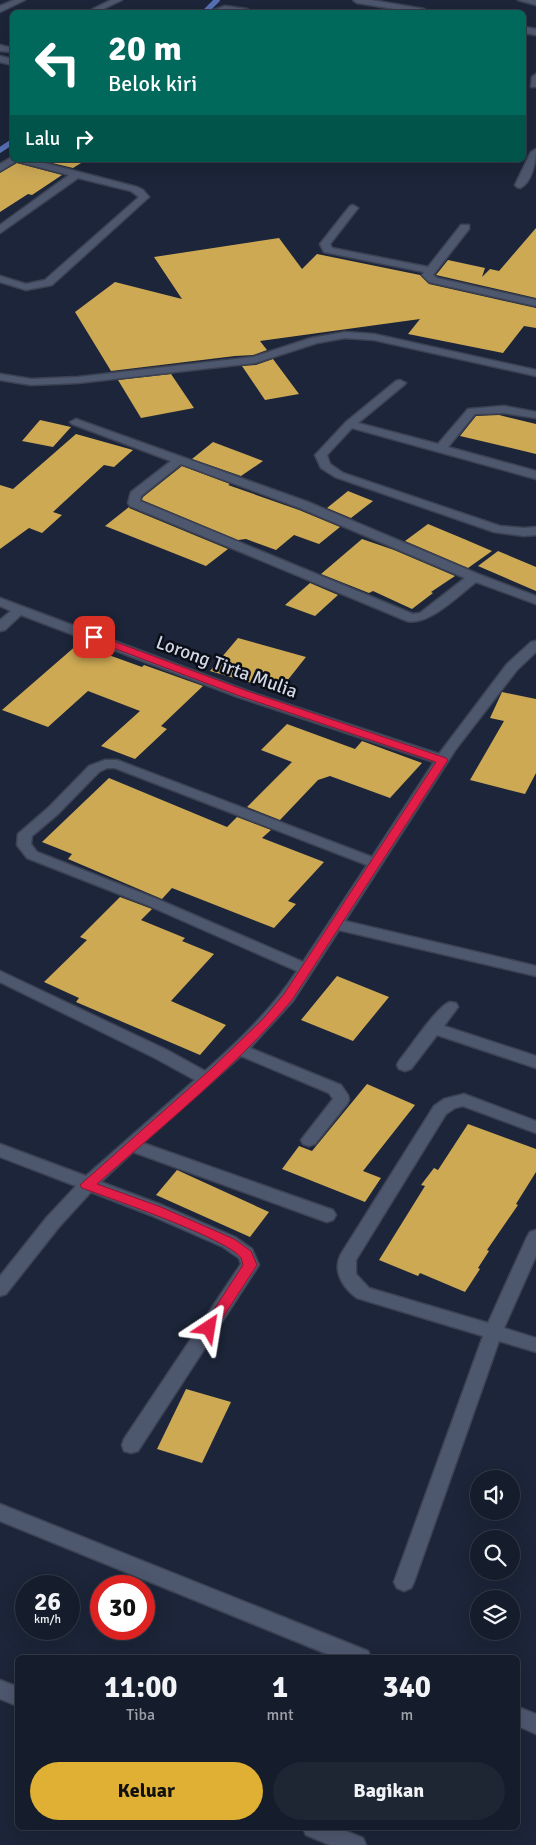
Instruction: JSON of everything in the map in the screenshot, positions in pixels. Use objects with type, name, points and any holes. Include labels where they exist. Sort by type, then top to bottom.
[{"type":"street","points":[[0,9],[20,0]]},
{"type":"street","points":[[95,10],[118,0]]},
{"type":"street","points":[[357,0],[381,2],[415,10]]},
{"type":"street","points":[[522,0],[536,2]]},
{"type":"street","points":[[520,185],[536,152]]},
{"type":"street","points":[[0,168],[8,157]]},
{"type":"street","points":[[0,279],[26,288],[48,283],[144,197],[134,189],[30,162]]},
{"type":"street","points":[[0,230],[77,174]]},
{"type":"street","points":[[353,208],[325,244],[328,250],[430,270]]},
{"type":"street","points":[[466,227],[427,275],[433,280],[536,303]]},
{"type":"street","points":[[0,377],[32,382],[78,380],[255,360],[315,340],[345,335],[374,337],[536,373]]},
{"type":"street","points":[[400,383],[350,424],[321,455],[325,466],[339,475],[498,529],[524,532],[536,531]]},
{"type":"street","points":[[442,448],[472,411],[496,408],[536,415]]},
{"type":"street","points":[[76,422],[304,505],[474,577],[536,600]]},
{"type":"street","points":[[350,424],[536,475]]},
{"type":"street","points":[[180,459],[135,495],[134,503],[412,618],[424,616],[474,577]]},
{"type":"street","name":"Lorong Tirta Mulia","points":[[0,602],[244,694],[443,760]]},
{"type":"street","points":[[0,627],[19,610]]},
{"type":"street","points":[[0,1290],[87,1185],[207,1079],[267,1022],[288,997],[443,760],[512,667],[536,645]]},
{"type":"street","points":[[306,969],[152,902],[32,856],[24,845],[25,834],[53,811],[94,768],[105,764],[117,764],[374,863]]},
{"type":"street","points":[[335,924],[536,971]]},
{"type":"street","points":[[0,976],[162,1054],[207,1079]]},
{"type":"street","points":[[405,1065],[450,1007]]},
{"type":"street","points":[[432,1028],[536,1062]]},
{"type":"street","points":[[238,1049],[335,1089],[340,1095],[341,1100],[309,1140]]},
{"type":"street","points":[[536,1127],[472,1102],[458,1100],[445,1106],[440,1110],[346,1264],[346,1274],[350,1281],[355,1288],[363,1293],[536,1345]]},
{"type":"street","points":[[131,1145],[327,1215]]},
{"type":"street","points":[[0,1150],[156,1210],[229,1242],[242,1250],[250,1262],[244,1274],[131,1445]]},
{"type":"street","points":[[404,1582],[493,1332],[536,1237]]},
{"type":"street","points":[[0,1512],[354,1655]]},
{"type":"street","points":[[0,1689],[15,1696]]},
{"type":"street","points":[[520,1718],[536,1724]]},
{"type":"street","points":[[319,1830],[355,1845]]},
{"type":"building","points":[[48,162],[83,162],[73,168]]},
{"type":"building","points":[[17,163],[62,175],[32,195],[28,194],[0,212],[0,173]]},
{"type":"building","points":[[536,228],[536,298],[436,275],[448,260],[485,268],[482,277],[490,269],[499,271]]},
{"type":"building","points":[[279,238],[302,269],[317,254],[420,275],[429,284],[536,308],[536,328],[524,326],[503,353],[408,334],[420,319],[260,341],[267,350],[253,355],[111,371],[75,312],[115,282],[182,299],[154,257]]},
{"type":"building","points":[[273,359],[299,394],[265,400],[242,366],[256,365]]},
{"type":"building","points":[[171,374],[194,408],[141,418],[118,380]]},
{"type":"building","points":[[499,415],[536,424],[536,454],[460,436],[476,416]]},
{"type":"building","points":[[40,420],[71,427],[53,447],[22,441]]},
{"type":"building","points":[[76,434],[133,450],[114,467],[104,465],[53,512],[62,515],[42,533],[29,528],[0,549],[0,485],[13,489]]},
{"type":"building","points":[[213,442],[263,461],[241,476],[192,459]]},
{"type":"building","points":[[182,466],[340,527],[319,544],[294,535],[276,550],[246,539],[238,540],[142,500],[143,497]]},
{"type":"building","points":[[348,491],[373,501],[351,518],[327,508]]},
{"type":"building","points":[[129,507],[228,549],[206,566],[105,526]]},
{"type":"building","points":[[428,524],[492,551],[468,568],[405,541]]},
{"type":"building","points":[[362,539],[394,550],[455,576],[431,592],[433,593],[412,609],[373,591],[369,593],[321,574]]},
{"type":"building","points":[[498,551],[536,567],[536,591],[478,566]]},
{"type":"building","points":[[310,583],[338,595],[315,616],[285,605]]},
{"type":"building","points":[[238,638],[306,657],[279,691],[210,671]]},
{"type":"building","points":[[78,644],[203,686],[161,726],[167,729],[135,759],[101,746],[140,711],[88,691],[48,727],[2,710]]},
{"type":"building","points":[[502,692],[536,699],[536,773],[525,794],[470,780],[504,721],[490,718]]},
{"type":"building","points":[[287,724],[355,749],[362,741],[422,763],[390,798],[330,776],[318,780],[280,820],[247,807],[292,762],[261,750]]},
{"type":"building","points":[[109,778],[227,827],[237,817],[271,830],[262,838],[324,862],[288,901],[296,904],[274,928],[172,888],[162,899],[68,859],[72,854],[42,842]]},
{"type":"building","points":[[120,897],[152,909],[141,920],[185,938],[182,941],[214,954],[171,1001],[226,1025],[200,1055],[76,1002],[79,998],[44,982],[87,940],[80,937]]},
{"type":"building","points":[[337,976],[389,997],[353,1041],[301,1020]]},
{"type":"building","points":[[367,1084],[415,1105],[363,1171],[381,1178],[365,1202],[282,1169],[299,1146],[312,1151]]},
{"type":"building","points":[[468,1124],[536,1149],[536,1172],[516,1204],[518,1205],[487,1250],[489,1251],[478,1268],[480,1269],[465,1292],[420,1273],[418,1276],[379,1260],[425,1186],[421,1185],[434,1168],[438,1170]]},
{"type":"building","points":[[177,1170],[269,1212],[250,1237],[156,1195]]},
{"type":"building","points":[[186,1389],[231,1402],[202,1463],[157,1449]]},
{"type":"waterway","points":[[207,10],[217,0]]},
{"type":"waterway","points":[[0,150],[10,143]]},
{"type":"route","points":[[94,637],[244,694],[443,760],[288,997],[267,1022],[215,1072],[87,1185],[156,1210],[229,1242],[246,1254],[250,1265],[209,1328]]}]
